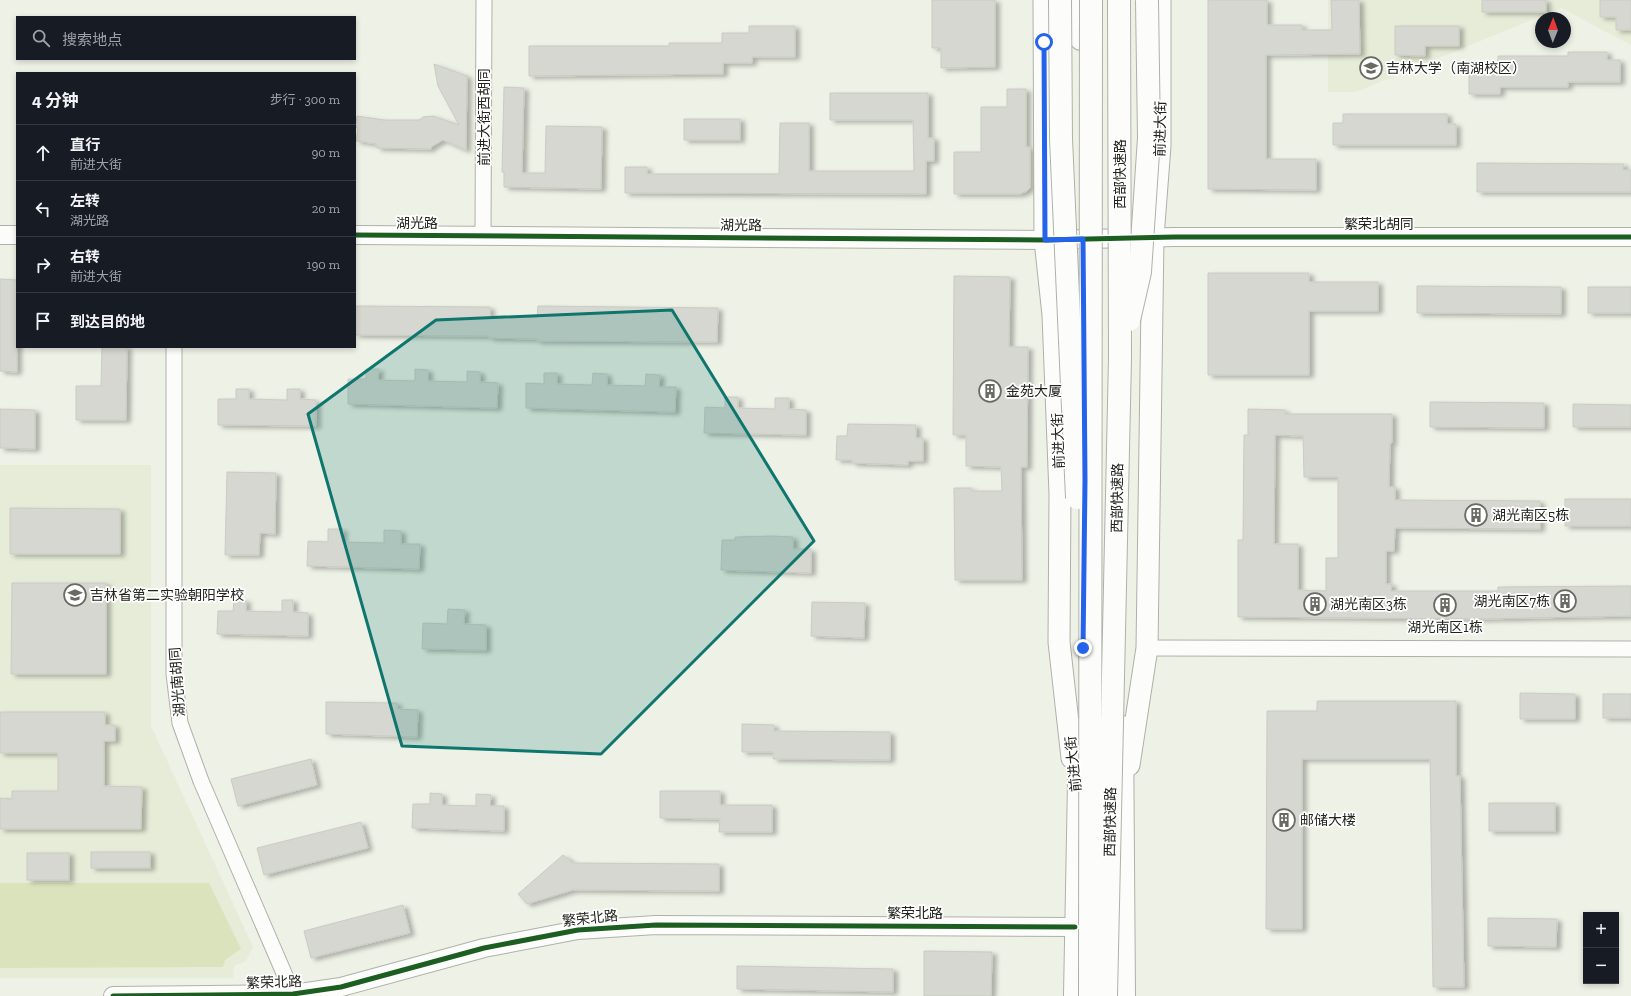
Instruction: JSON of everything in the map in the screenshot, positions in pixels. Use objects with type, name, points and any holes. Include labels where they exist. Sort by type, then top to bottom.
[{"type":"main road","name":"前进大街","points":[[1044,0],[1045,240],[1053,315],[1059,478],[1059,642],[1078,809]]},
{"type":"main road","points":[[1060,0],[1061,139],[1079,549],[1091,699]]},
{"type":"main road","name":"前进大街","points":[[1075,996],[1075,927],[1084,595],[1083,239],[1080,0]]},
{"type":"main road","name":"西部快速路","points":[[1090,996],[1091,0]]},
{"type":"main road","name":"西部快速路","points":[[1106,996],[1120,358],[1119,0]]},
{"type":"main road","name":"前进大街","points":[[1124,996],[1121,636],[1127,238],[1127,0]]},
{"type":"main road","points":[[1120,358],[1140,272],[1148,138],[1147,0]]},
{"type":"main road","name":"前进大街","points":[[1123,807],[1147,648],[1153,237],[1160,146],[1160,0]]},
{"type":"street","name":"前进大街西胡同","points":[[483,235],[484,0]]},
{"type":"street","points":[[0,235],[16,235]]},
{"type":"street","name":"湖光路","points":[[356,235],[1045,240],[1127,238]]},
{"type":"street","name":"繁荣北胡同","points":[[1127,238],[1416,236],[1631,237]]},
{"type":"street","name":"湖光南胡同","points":[[174,348],[174,674],[180,723],[204,788],[293,994]]},
{"type":"street","points":[[1147,648],[1631,649]]},
{"type":"street","name":"繁荣北路","points":[[113,996],[293,994],[341,987],[484,948],[578,930],[656,925],[1075,927]]},
{"type":"highlighted area","points":[[672,310],[814,541],[601,754],[402,746],[308,414],[436,320]]},
{"type":"shaded area","name":"吉林大学（南湖校区）","points":[[1328,0],[1631,0],[1631,45],[1561,8],[1551,12],[1535,12],[1535,19],[1356,92],[1328,92]]},
{"type":"shaded area","name":"吉林省第二实验朝阳学校","points":[[0,465],[151,465],[151,726],[253,947],[246,961],[234,966],[233,978],[0,978]]},
{"type":"green space","points":[[0,883],[209,883],[241,949],[225,960],[223,967],[0,968]]},
{"type":"building","points":[[932,0],[995,0],[995,67],[941,68],[941,48],[932,48]]},
{"type":"building","points":[[1208,0],[1267,0],[1267,25],[1302,25],[1302,30],[1332,30],[1331,0],[1359,0],[1360,54],[1266,55],[1266,159],[1316,159],[1316,190],[1208,189]]},
{"type":"building","points":[[1482,0],[1546,0],[1546,12],[1482,12]]},
{"type":"building","points":[[1600,0],[1631,0],[1631,30],[1616,30],[1616,17],[1600,17]]},
{"type":"building","points":[[749,26],[795,26],[795,57],[752,57],[752,63],[723,63],[723,74],[529,76],[529,46],[669,46],[669,43],[722,43],[722,33],[749,33]]},
{"type":"building","points":[[1395,26],[1459,26],[1459,46],[1425,46],[1425,56],[1395,55]]},
{"type":"building","points":[[1568,52],[1607,52],[1607,60],[1620,60],[1620,82],[1568,82],[1568,87],[1500,87],[1500,94],[1469,94],[1469,71],[1479,71],[1479,63],[1498,63],[1498,56],[1568,56]]},
{"type":"building","points":[[434,64],[467,76],[466,150],[443,140],[431,147],[431,149],[377,148],[377,144],[356,141],[358,128],[356,127],[357,116],[384,120],[419,120],[423,117],[433,116],[459,125],[438,86]]},
{"type":"building","points":[[504,87],[524,88],[522,173],[545,173],[546,126],[602,127],[601,189],[504,187],[504,172],[502,172]]},
{"type":"building","points":[[1007,89],[1026,89],[1026,147],[1030,147],[1030,188],[1020,194],[954,194],[954,152],[981,152],[981,107],[1007,107]]},
{"type":"building","points":[[830,93],[928,93],[928,138],[934,138],[934,161],[926,161],[926,194],[625,193],[625,167],[647,167],[647,174],[779,174],[780,123],[809,123],[809,171],[914,171],[913,120],[830,120]]},
{"type":"building","points":[[1343,114],[1447,114],[1447,124],[1456,124],[1456,145],[1333,145],[1333,123],[1343,123]]},
{"type":"building","points":[[684,119],[740,119],[740,140],[684,140]]},
{"type":"building","points":[[1477,163],[1624,164],[1623,170],[1631,170],[1631,192],[1477,192]]},
{"type":"building","points":[[1208,273],[1309,273],[1309,282],[1378,282],[1378,311],[1309,311],[1309,375],[1208,375]]},
{"type":"building","name":"金苑大厦","points":[[954,276],[1010,277],[1009,347],[1028,347],[1027,467],[1021,467],[1022,580],[955,580],[954,488],[971,488],[971,491],[1002,491],[1001,467],[966,466],[966,435],[953,435]]},
{"type":"building","points":[[0,279],[16,280],[17,372],[0,371]]},
{"type":"building","points":[[1417,286],[1561,287],[1561,314],[1417,313]]},
{"type":"building","points":[[1588,287],[1631,287],[1631,313],[1588,313]]},
{"type":"building","points":[[356,306],[490,307],[490,317],[537,317],[538,306],[718,308],[717,342],[537,341],[537,339],[489,338],[489,336],[356,335]]},
{"type":"building","points":[[102,348],[127,348],[126,420],[76,420],[76,386],[101,386]]},
{"type":"building","points":[[366,369],[379,369],[378,380],[415,381],[415,369],[428,370],[428,381],[467,382],[467,371],[480,372],[480,382],[498,383],[497,408],[348,404],[348,379],[366,379]]},
{"type":"building","points":[[544,373],[557,373],[557,384],[592,385],[593,373],[607,374],[607,385],[645,386],[646,374],[660,375],[659,387],[676,387],[675,412],[526,408],[526,383],[544,384]]},
{"type":"building","points":[[236,389],[249,389],[249,399],[287,400],[287,389],[300,389],[300,399],[316,400],[316,426],[218,425],[218,399],[236,399]]},
{"type":"building","points":[[725,397],[738,397],[738,408],[775,409],[775,398],[789,398],[789,409],[806,410],[806,435],[704,433],[705,407],[725,408]]},
{"type":"building","points":[[1430,402],[1544,403],[1544,428],[1430,427]]},
{"type":"building","points":[[1573,404],[1631,405],[1631,427],[1573,427]]},
{"type":"building","points":[[0,409],[35,410],[35,449],[0,448]]},
{"type":"building","points":[[1248,409],[1285,410],[1285,414],[1392,414],[1389,487],[1395,487],[1395,500],[1540,501],[1540,529],[1395,528],[1394,551],[1386,551],[1386,584],[1392,584],[1391,591],[1498,591],[1498,587],[1631,586],[1631,616],[1479,619],[1238,617],[1238,540],[1243,540],[1244,435],[1248,435]],"holes":[[[1275,435],[1303,436],[1304,477],[1338,477],[1338,558],[1326,558],[1326,591],[1298,590],[1298,544],[1274,544]]]},
{"type":"building","points":[[848,424],[916,425],[916,438],[923,438],[923,461],[908,461],[908,465],[852,463],[852,460],[836,460],[837,436],[847,436]]},
{"type":"building","points":[[227,472],[276,473],[275,534],[260,533],[259,555],[225,555]]},
{"type":"building","points":[[1565,499],[1631,499],[1631,526],[1565,526]]},
{"type":"building","points":[[10,508],[120,509],[120,554],[10,554]]},
{"type":"building","points":[[328,529],[343,529],[342,542],[384,543],[384,530],[401,531],[401,544],[420,544],[419,569],[307,566],[308,541],[328,542]]},
{"type":"building","points":[[735,537],[793,537],[793,549],[811,549],[811,573],[721,570],[722,540],[735,540]]},
{"type":"building","points":[[12,583],[106,583],[106,674],[11,674]]},
{"type":"building","points":[[234,600],[246,600],[246,611],[282,612],[282,600],[293,600],[293,612],[308,613],[308,636],[217,634],[218,611],[233,611]]},
{"type":"building","points":[[812,602],[865,603],[864,638],[811,636]]},
{"type":"building","points":[[448,609],[465,610],[464,624],[486,625],[486,650],[422,649],[423,623],[447,624]]},
{"type":"building","points":[[1520,693],[1575,694],[1575,719],[1520,719]]},
{"type":"building","points":[[1603,694],[1631,694],[1631,718],[1603,718]]},
{"type":"building","points":[[1317,701],[1456,701],[1456,776],[1460,776],[1464,987],[1433,987],[1430,759],[1302,759],[1302,929],[1266,929],[1267,711],[1317,711]]},
{"type":"building","points":[[326,702],[397,703],[397,709],[418,710],[417,737],[326,734]]},
{"type":"building","points":[[0,712],[105,712],[105,725],[115,725],[115,741],[104,741],[104,786],[142,787],[141,829],[0,829],[0,798],[12,799],[12,791],[58,791],[58,753],[0,753]]},
{"type":"building","points":[[742,724],[774,725],[774,731],[890,732],[890,760],[773,759],[773,752],[742,752]]},
{"type":"building","points":[[311,759],[317,785],[238,806],[231,779]]},
{"type":"building","points":[[660,791],[720,791],[720,805],[772,805],[772,832],[719,832],[720,819],[660,818]]},
{"type":"building","points":[[430,793],[442,794],[442,805],[476,806],[476,794],[491,795],[490,806],[504,806],[504,831],[412,828],[413,804],[430,804]]},
{"type":"building","points":[[1489,803],[1555,803],[1555,831],[1489,831]]},
{"type":"building","points":[[361,822],[368,848],[264,875],[257,848]]},
{"type":"building","points":[[91,852],[150,852],[150,868],[91,868]]},
{"type":"building","points":[[27,853],[69,853],[69,880],[27,880]]},
{"type":"building","points":[[563,855],[573,863],[719,864],[719,891],[573,890],[527,904],[518,894]]},
{"type":"building","points":[[403,905],[410,933],[311,958],[304,931]]},
{"type":"building","points":[[1488,918],[1557,919],[1556,947],[1488,946]]},
{"type":"building","points":[[924,951],[992,952],[991,996],[924,996]]},
{"type":"building","points":[[737,966],[893,969],[893,992],[737,989]]},
{"type":"cycle path","points":[[356,235],[1045,240],[1174,237],[1631,237]]},
{"type":"cycle path","points":[[113,996],[293,994],[341,987],[484,948],[578,930],[656,925],[1075,927]]},
{"type":"place","name":"吉林大学（南湖校区）","points":[[1371,68]]},
{"type":"place","name":"金苑大厦","points":[[990,391]]},
{"type":"place","name":"湖光南区5栋","points":[[1476,515]]},
{"type":"place","name":"吉林省第二实验朝阳学校","points":[[75,595]]},
{"type":"place","name":"湖光南区7栋","points":[[1565,601]]},
{"type":"place","name":"湖光南区3栋","points":[[1315,604]]},
{"type":"place","name":"湖光南区1栋","points":[[1445,605]]},
{"type":"place","name":"邮储大楼","points":[[1284,820]]},
{"type":"route","points":[[1044,42],[1045,240],[1083,239],[1085,480],[1083,648]]}]
